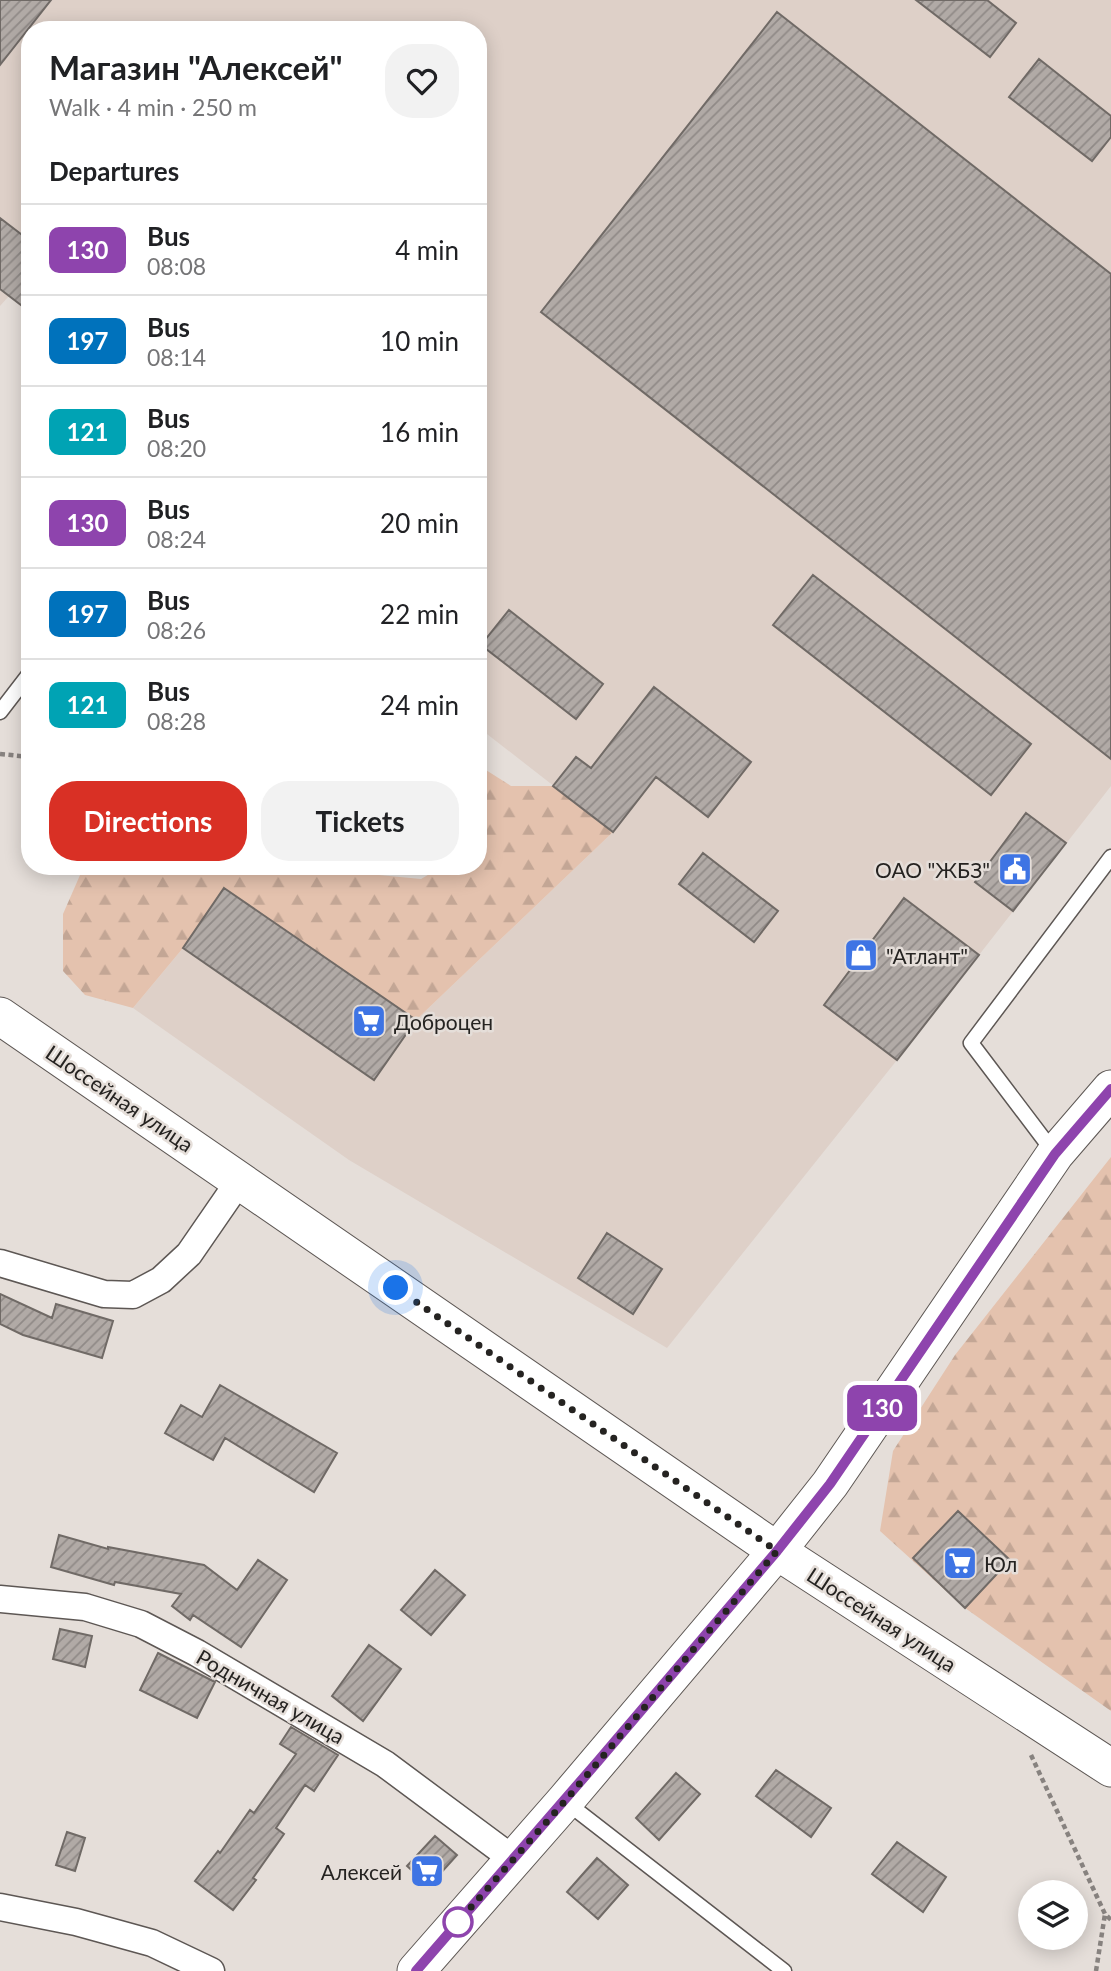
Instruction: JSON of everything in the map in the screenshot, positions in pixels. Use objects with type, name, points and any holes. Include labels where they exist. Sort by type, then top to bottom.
[{"type":"street","name":"Шоссейная улица","points":[[0,1016],[777,1551],[1111,1768]]},
{"type":"street","points":[[416,1971],[565,1801],[777,1551],[830,1484],[1055,1154],[1111,1088]]},
{"type":"street","points":[[0,1263],[104,1294],[133,1295],[161,1280],[189,1254],[240,1180]]},
{"type":"street","name":"Родничная улица","points":[[0,1599],[85,1607],[141,1624],[197,1653],[385,1764],[513,1860]]},
{"type":"street","points":[[0,1908],[76,1922],[152,1943],[211,1971]]},
{"type":"lane","points":[[1,709],[21,684]]},
{"type":"lane","points":[[1055,1154],[971,1043],[1111,856]]},
{"type":"lane","points":[[565,1801],[784,1971]]},
{"type":"path","points":[[0,754],[21,756]]},
{"type":"path","points":[[1028,1746],[1105,1914],[1111,1920]]},
{"type":"path","points":[[1096,1971],[1105,1914]]},
{"type":"shaded area","points":[[0,0],[1111,0],[1111,786],[667,1348],[349,1160],[133,1008],[183,948],[224,888],[416,1020],[613,832],[487,734],[487,21],[21,21],[21,305],[9,296],[0,306]]},
{"type":"green space","points":[[487,771],[511,786],[553,786],[613,832],[416,1020],[224,889],[183,948],[133,1008],[85,995],[63,971],[63,914],[80,875],[379,875],[421,879],[428,875],[487,875]]},
{"type":"green space","points":[[1111,1157],[1111,1711],[965,1608],[880,1531],[893,1451],[955,1355]]},
{"type":"building","points":[[0,0],[51,0],[35,21],[21,21],[21,38],[0,65]]},
{"type":"building","points":[[916,0],[987,0],[1016,23],[990,57]]},
{"type":"building","points":[[777,12],[1111,274],[1111,759],[541,312]]},
{"type":"building","points":[[1039,59],[1111,116],[1111,137],[1092,161],[1009,97]]},
{"type":"building","points":[[0,218],[21,234],[21,305],[0,289]]},
{"type":"building","points":[[813,575],[1031,744],[991,795],[773,625]]},
{"type":"building","points":[[509,610],[603,684],[576,719],[487,650],[487,638]]},
{"type":"building","points":[[654,687],[751,762],[708,817],[656,777],[613,832],[553,786],[576,757],[591,768]]},
{"type":"building","points":[[1026,813],[1066,843],[1013,911],[975,882]]},
{"type":"building","points":[[703,853],[778,911],[754,942],[679,884]]},
{"type":"building","points":[[224,888],[416,1020],[374,1080],[183,948]]},
{"type":"building","points":[[904,898],[979,955],[897,1060],[824,1005]]},
{"type":"building","points":[[607,1233],[662,1269],[633,1314],[578,1278]]},
{"type":"building","points":[[0,1294],[52,1318],[56,1304],[113,1321],[102,1358],[23,1335],[0,1324]]},
{"type":"building","points":[[220,1385],[337,1453],[314,1492],[225,1438],[213,1460],[165,1433],[181,1405],[202,1417]]},
{"type":"building","points":[[958,1511],[1010,1560],[965,1608],[913,1558]]},
{"type":"building","points":[[59,1535],[108,1549],[204,1565],[237,1590],[258,1560],[287,1580],[241,1647],[193,1615],[190,1620],[172,1606],[181,1594],[115,1582],[114,1585],[51,1567]]},
{"type":"building","points":[[435,1570],[465,1595],[431,1635],[401,1610]]},
{"type":"building","points":[[60,1629],[92,1636],[85,1667],[53,1659]]},
{"type":"building","points":[[369,1645],[401,1669],[363,1721],[332,1696]]},
{"type":"building","points":[[158,1653],[215,1682],[197,1718],[140,1690]]},
{"type":"building","points":[[291,1727],[338,1755],[314,1791],[305,1785],[276,1828],[284,1834],[253,1878],[256,1880],[233,1910],[195,1881],[218,1851],[220,1853],[250,1810],[254,1813],[296,1754],[280,1744]]},
{"type":"building","points":[[776,1770],[831,1808],[811,1837],[756,1796]]},
{"type":"building","points":[[676,1773],[700,1794],[659,1840],[636,1818]]},
{"type":"building","points":[[67,1832],[85,1838],[75,1871],[56,1865]]},
{"type":"building","points":[[435,1836],[457,1855],[429,1886],[407,1866]]},
{"type":"building","points":[[897,1842],[946,1877],[923,1912],[872,1874]]},
{"type":"building","points":[[597,1858],[628,1885],[598,1919],[567,1892]]},
{"type":"bus line","name":"130","points":[[416,1971],[777,1551],[830,1484],[1055,1154],[1111,1089]]},
{"type":"place","name":"ОАО \"ЖБЗ\"","points":[[1015,869]]},
{"type":"place","name":"\"Атлант\"","points":[[861,955]]},
{"type":"place","name":"Доброцен","points":[[369,1021]]},
{"type":"place","name":"Юл","points":[[960,1563]]},
{"type":"place","name":"Алексей","points":[[427,1871]]},
{"type":"route","points":[[396,1288],[777,1551],[565,1801],[458,1922]]}]
